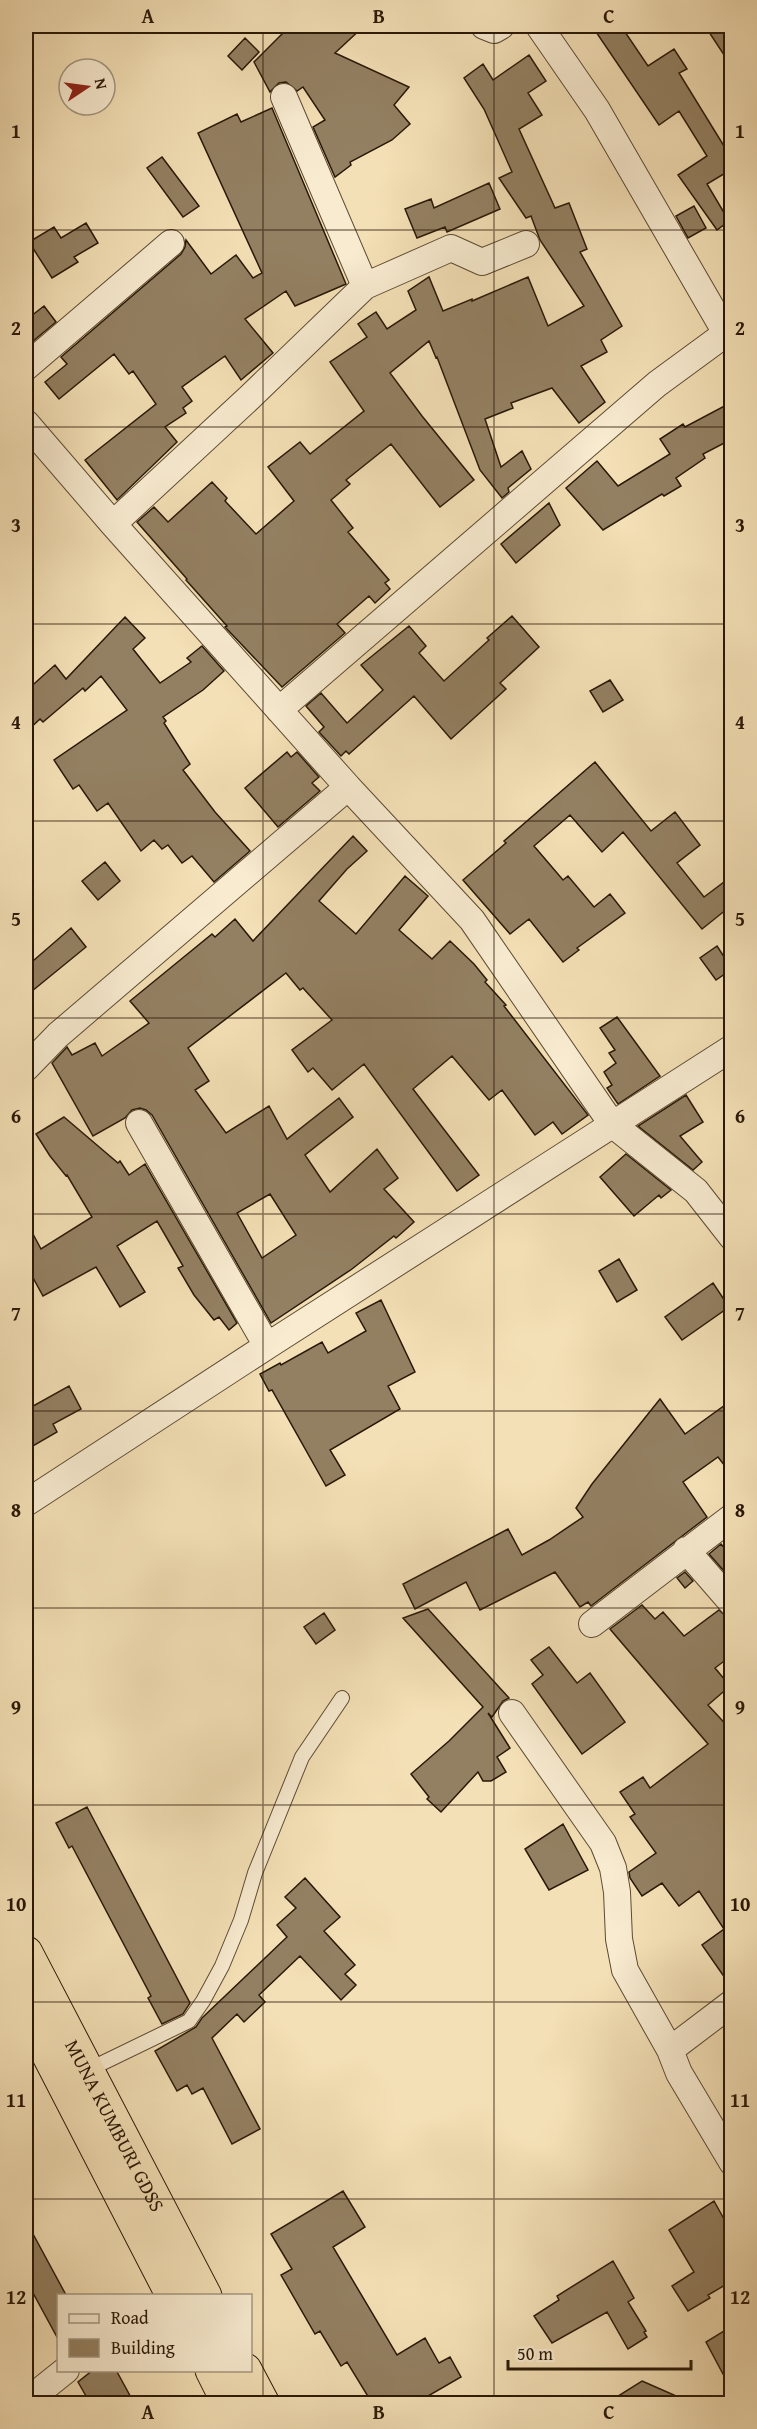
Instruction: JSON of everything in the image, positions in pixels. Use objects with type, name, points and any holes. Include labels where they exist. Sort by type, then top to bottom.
[{"type":"highway","name":"MUNA KUMBURI GDSS","points":[[26,1953],[204,2294]]},
{"type":"highway","name":"MUNA KUMBURI GDSS","points":[[26,2011],[172,2294]]},
{"type":"highway","points":[[213,2372],[229,2403]]},
{"type":"highway","points":[[246,2372],[263,2403]]},
{"type":"street","points":[[484,26],[494,30],[501,26]]},
{"type":"street","points":[[279,710],[657,384],[729,331],[597,110],[539,26]]},
{"type":"street","points":[[284,97],[365,286]]},
{"type":"street","points":[[26,367],[171,243]]},
{"type":"street","points":[[112,524],[250,397],[365,286],[451,248],[482,262],[526,244]]},
{"type":"street","points":[[26,423],[112,524],[348,787],[472,920],[612,1125],[696,1191],[732,1237]]},
{"type":"street","points":[[26,1068],[58,1035],[348,787]]},
{"type":"street","points":[[26,1503],[732,1048]]},
{"type":"street","points":[[139,1122],[267,1346]]},
{"type":"street","points":[[592,1624],[732,1517]]},
{"type":"street","points":[[686,1550],[732,1604]]},
{"type":"street","points":[[512,1713],[603,1843],[613,1868],[616,1884],[619,1939],[625,1970],[670,2050],[680,2073],[732,2162]]},
{"type":"street","points":[[670,2050],[732,2003]]},
{"type":"street","points":[[26,2402],[64,2372]]},
{"type":"lane","points":[[88,2070],[189,2021],[203,2001],[222,1966],[241,1920],[255,1873],[302,1757],[342,1698]]},
{"type":"building","points":[[290,26],[364,26],[335,53],[409,87],[394,105],[410,124],[392,140],[350,162],[351,165],[335,177],[313,127],[325,120],[303,87],[297,91],[286,82],[279,83],[270,92],[254,62]]},
{"type":"building","points":[[592,26],[621,26],[648,66],[674,49],[687,69],[679,73],[732,159],[732,169],[707,184],[729,221],[717,230],[678,175],[707,156],[679,111],[659,125]]},
{"type":"building","points":[[705,26],[732,26],[732,67]]},
{"type":"building","points":[[245,38],[259,52],[242,70],[228,56]]},
{"type":"building","points":[[529,55],[546,81],[528,93],[542,115],[519,129],[555,208],[569,203],[587,249],[580,252],[622,326],[601,340],[607,352],[581,366],[605,402],[579,423],[552,388],[511,403],[513,408],[485,419],[501,467],[522,451],[531,469],[508,488],[509,492],[502,498],[480,470],[429,341],[390,373],[474,480],[440,507],[391,444],[346,480],[350,484],[331,500],[353,528],[348,532],[389,580],[385,583],[390,589],[375,603],[369,596],[337,624],[345,633],[282,687],[225,627],[227,626],[137,522],[154,507],[168,522],[212,482],[227,498],[225,501],[256,534],[294,501],[268,467],[300,442],[310,454],[364,411],[330,362],[367,337],[358,324],[376,312],[387,329],[416,310],[408,291],[429,277],[443,311],[528,277],[548,326],[584,306],[540,240],[531,216],[526,218],[499,178],[512,172],[484,109],[464,78],[483,64],[493,80]]},
{"type":"building","points":[[272,108],[346,284],[295,306],[286,291],[245,319],[273,353],[241,380],[225,356],[182,387],[192,401],[183,408],[186,413],[165,427],[177,442],[117,500],[85,460],[156,404],[133,371],[129,374],[114,354],[59,399],[45,382],[67,364],[61,357],[181,254],[186,240],[211,274],[236,255],[253,278],[262,273],[198,133],[237,114],[241,122]]},
{"type":"building","points":[[162,157],[199,206],[183,217],[147,168]]},
{"type":"building","points":[[489,183],[500,209],[447,232],[445,227],[417,238],[405,209],[431,199],[434,208]]},
{"type":"building","points":[[694,206],[706,228],[688,238],[676,216]]},
{"type":"building","points":[[86,223],[98,243],[74,257],[78,262],[52,278],[29,242],[54,227],[61,238]]},
{"type":"building","points":[[44,306],[56,322],[32,342],[26,334],[26,320]]},
{"type":"building","points":[[732,402],[732,439],[703,454],[705,458],[676,478],[681,486],[664,496],[662,494],[603,530],[566,488],[597,461],[618,486],[670,454],[660,439],[683,424],[685,427]]},
{"type":"building","points":[[549,503],[560,525],[516,563],[501,544]]},
{"type":"building","points":[[512,616],[539,647],[500,683],[506,689],[451,739],[414,696],[349,754],[346,751],[341,756],[319,732],[324,727],[306,706],[321,693],[347,723],[383,690],[361,665],[409,626],[426,646],[419,653],[444,681]]},
{"type":"building","points":[[125,617],[145,638],[133,649],[160,683],[191,662],[187,658],[202,646],[224,671],[203,690],[163,717],[166,721],[164,723],[190,764],[183,770],[215,812],[250,851],[214,882],[192,856],[182,863],[168,845],[162,849],[154,840],[141,851],[108,803],[97,811],[79,785],[73,789],[54,760],[127,710],[101,676],[85,691],[83,688],[43,722],[40,719],[26,732],[26,691],[55,665],[66,679]]},
{"type":"building","points":[[610,680],[623,700],[603,712],[590,691]]},
{"type":"building","points":[[287,752],[291,757],[297,752],[319,777],[312,783],[320,791],[278,827],[245,788]]},
{"type":"building","points":[[595,762],[651,831],[675,812],[700,845],[677,863],[704,897],[732,876],[732,905],[702,929],[623,832],[602,852],[570,815],[534,846],[563,880],[568,876],[594,907],[610,894],[625,913],[577,948],[579,950],[563,962],[529,919],[510,934],[463,880]]},
{"type":"building","points":[[353,836],[367,851],[347,869],[319,901],[356,934],[405,876],[428,896],[399,930],[432,959],[450,941],[474,964],[487,980],[485,982],[506,1005],[504,1006],[588,1115],[562,1134],[553,1122],[535,1135],[502,1090],[489,1100],[452,1056],[413,1089],[479,1175],[457,1191],[364,1064],[332,1090],[313,1068],[308,1072],[292,1050],[332,1020],[303,988],[300,990],[286,973],[188,1048],[209,1081],[195,1090],[226,1133],[269,1106],[287,1139],[339,1098],[353,1117],[305,1155],[330,1192],[377,1149],[398,1178],[384,1189],[414,1222],[396,1238],[394,1236],[352,1269],[271,1323],[152,1115],[140,1108],[132,1110],[125,1118],[93,1136],[52,1063],[67,1047],[72,1055],[95,1043],[102,1056],[149,1023],[130,1001],[212,934],[215,937],[235,919],[253,941]],"holes":[[[270,1194],[296,1235],[262,1258],[237,1213]]]},
{"type":"building","points":[[105,862],[120,881],[98,900],[82,881]]},
{"type":"building","points":[[71,928],[86,947],[26,996],[26,967]]},
{"type":"building","points":[[717,946],[732,969],[716,980],[700,958]]},
{"type":"building","points":[[617,1017],[660,1076],[618,1104],[607,1088],[612,1085],[604,1072],[616,1063],[609,1053],[615,1050],[600,1028]]},
{"type":"building","points":[[686,1095],[703,1122],[680,1136],[702,1162],[693,1170],[638,1126]]},
{"type":"building","points":[[64,1117],[118,1163],[120,1161],[129,1175],[145,1164],[237,1323],[229,1330],[219,1317],[214,1320],[194,1295],[178,1268],[183,1266],[157,1221],[117,1246],[145,1292],[120,1307],[96,1267],[43,1296],[26,1265],[26,1221],[41,1249],[92,1217],[67,1175],[50,1156],[36,1134]]},
{"type":"building","points":[[626,1154],[671,1190],[661,1198],[659,1195],[634,1216],[600,1177]]},
{"type":"building","points":[[619,1259],[637,1290],[617,1302],[599,1271]]},
{"type":"building","points":[[713,1283],[729,1307],[682,1340],[665,1317]]},
{"type":"building","points":[[381,1300],[415,1372],[388,1386],[400,1409],[330,1450],[345,1475],[326,1486],[272,1390],[269,1391],[260,1374],[322,1342],[328,1353],[366,1331],[356,1313]]},
{"type":"building","points":[[69,1386],[81,1409],[53,1424],[57,1432],[26,1450],[26,1410]]},
{"type":"building","points":[[660,1399],[685,1434],[732,1400],[732,1475],[718,1457],[683,1482],[707,1517],[591,1606],[588,1602],[580,1607],[555,1572],[480,1610],[466,1582],[415,1609],[403,1584],[508,1529],[522,1555],[583,1517],[576,1508],[592,1484]]},
{"type":"building","points":[[721,1544],[732,1557],[732,1580],[709,1554]]},
{"type":"building","points":[[685,1572],[693,1581],[685,1588],[677,1578]]},
{"type":"building","points":[[642,1605],[655,1619],[663,1612],[684,1636],[719,1610],[732,1618],[732,1655],[715,1668],[730,1686],[708,1705],[732,1731],[732,1988],[702,1945],[724,1929],[699,1891],[679,1906],[662,1883],[642,1896],[630,1878],[629,1872],[656,1853],[630,1817],[635,1814],[620,1792],[643,1777],[650,1788],[708,1744],[610,1629]]},
{"type":"building","points":[[428,1609],[509,1698],[503,1701],[492,1717],[488,1713],[510,1748],[497,1757],[506,1772],[491,1781],[483,1781],[478,1772],[441,1812],[427,1799],[429,1797],[411,1774],[483,1707],[403,1618]]},
{"type":"building","points":[[324,1613],[335,1630],[316,1644],[304,1627]]},
{"type":"building","points":[[549,1647],[577,1683],[590,1673],[625,1722],[582,1754],[532,1684],[543,1675],[531,1660]]},
{"type":"building","points":[[87,1807],[190,2003],[183,2014],[162,2024],[148,1998],[151,1996],[72,1846],[69,1848],[56,1823]]},
{"type":"building","points":[[563,1824],[588,1870],[549,1890],[525,1849]]},
{"type":"building","points":[[305,1878],[340,1917],[324,1931],[355,1965],[345,1974],[356,1985],[341,2000],[300,1956],[259,1995],[265,2002],[244,2022],[237,2014],[212,2038],[260,2129],[232,2144],[203,2088],[192,2094],[187,2085],[177,2091],[155,2051],[196,2027],[202,2018],[287,1937],[277,1925],[296,1908],[285,1897]]},
{"type":"building","points":[[343,2191],[365,2227],[333,2247],[397,2355],[425,2338],[439,2363],[450,2357],[461,2377],[416,2403],[372,2403],[347,2362],[341,2366],[320,2331],[315,2334],[281,2275],[292,2269],[271,2234]]},
{"type":"building","points":[[714,2201],[724,2219],[732,2214],[732,2281],[708,2295],[710,2298],[688,2311],[672,2286],[694,2272],[669,2230]]},
{"type":"building","points":[[26,2221],[65,2294],[57,2294],[57,2337],[26,2280]]},
{"type":"building","points":[[613,2261],[634,2298],[628,2302],[646,2331],[644,2332],[647,2337],[628,2349],[607,2312],[552,2343],[534,2316],[559,2300],[557,2296]]},
{"type":"building","points":[[732,2326],[732,2391],[706,2342]]},
{"type":"building","points":[[90,2372],[117,2372],[134,2403],[90,2403],[78,2382]]},
{"type":"building","points":[[642,2381],[692,2403],[607,2403]]}]
